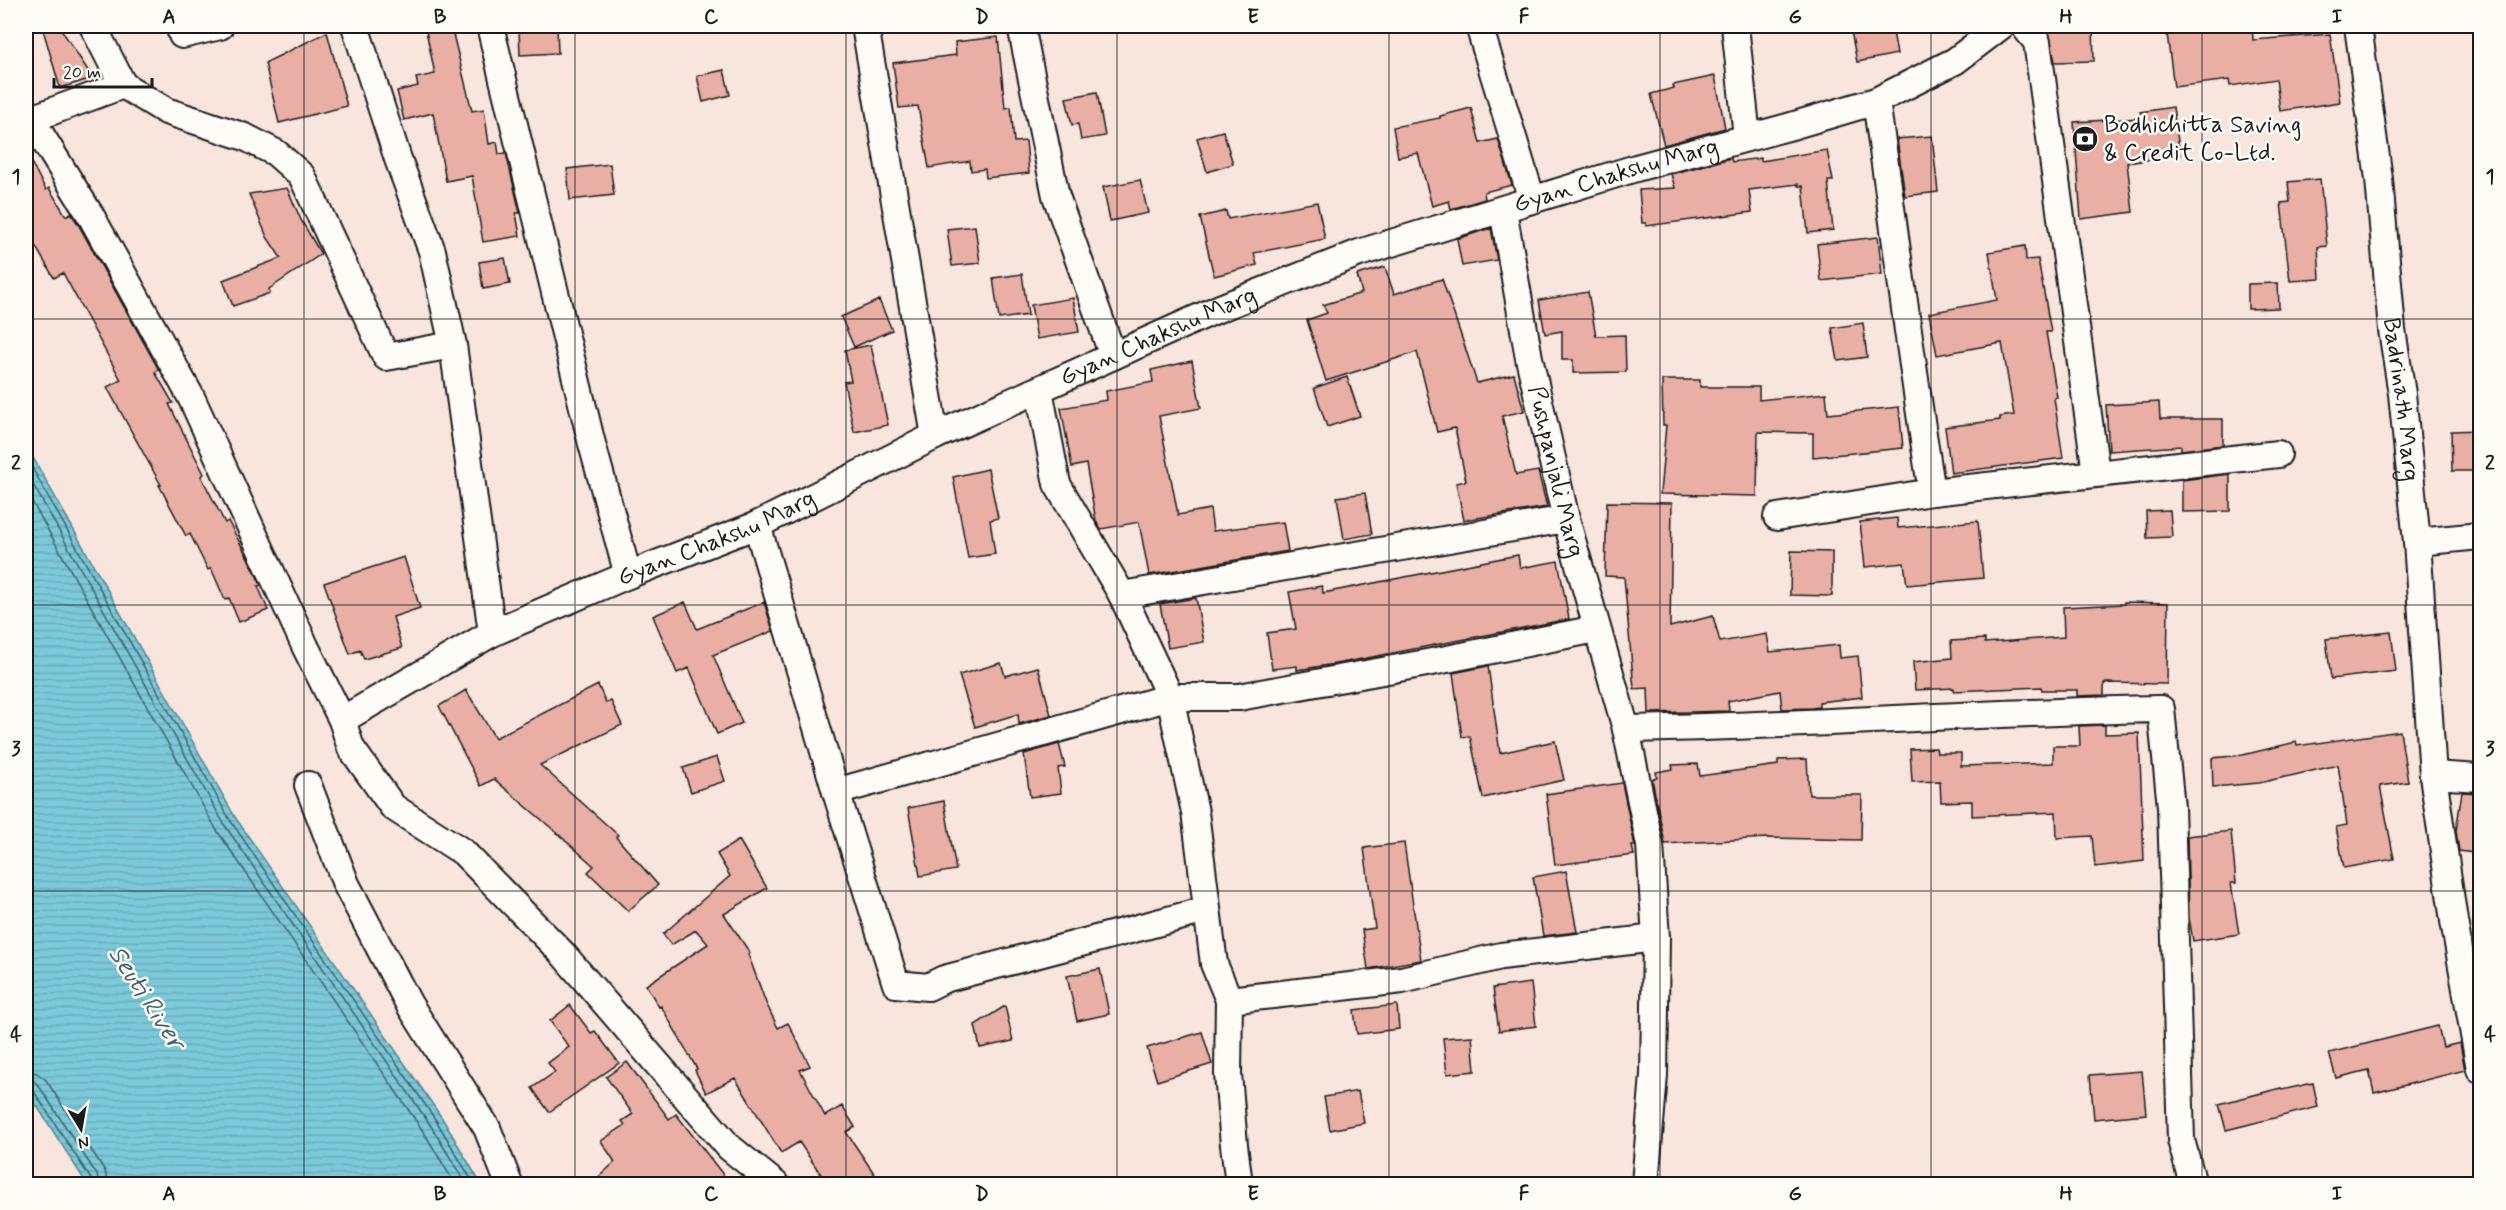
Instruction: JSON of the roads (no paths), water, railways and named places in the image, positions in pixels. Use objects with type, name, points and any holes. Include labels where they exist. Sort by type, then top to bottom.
[{"type":"street","points":[[93,26],[123,85],[166,111],[245,138],[276,153],[302,176],[386,357],[453,345]]},
{"type":"street","points":[[179,26],[182,35],[220,26]]},
{"type":"street","points":[[355,26],[398,159],[432,251],[453,345],[492,633]]},
{"type":"street","points":[[490,26],[592,444],[628,575]]},
{"type":"street","points":[[865,26],[935,436]]},
{"type":"street","points":[[1021,26],[1056,196],[1113,356]]},
{"type":"street","points":[[1479,26],[1532,200]]},
{"type":"street","points":[[1735,26],[1747,137]]},
{"type":"street","name":"Gyan Chakshu Marg","points":[[342,720],[492,633],[628,575],[757,525],[935,436],[1220,308],[1359,253],[1532,200],[1876,101],[1955,61],[2001,26]]},
{"type":"street","points":[[2024,26],[2037,42],[2096,473]]},
{"type":"street","name":"Badrinath Marg","points":[[2358,26],[2379,179],[2392,330],[2402,394],[2418,542],[2433,775],[2454,921],[2481,1069]]},
{"type":"street","points":[[123,85],[31,119],[91,216],[191,397],[306,648],[342,720],[351,748],[393,807],[464,852],[562,953],[729,1147],[775,1185]]},
{"type":"street","points":[[1876,101],[1894,221],[1909,350],[1932,492]]},
{"type":"street","name":"Pushpanjali Marg","points":[[1503,210],[1529,358],[1566,519],[1626,729],[1650,845],[1656,938],[1654,1075],[1644,1184]]},
{"type":"street","points":[[1039,390],[1057,484],[1122,595],[1170,697],[1195,812],[1214,963],[1229,1000],[1228,1074],[1233,1145],[1239,1185]]},
{"type":"street","points":[[1777,518],[1932,492],[2278,454]]},
{"type":"street","points":[[1122,595],[1566,519]]},
{"type":"street","points":[[757,525],[896,984],[928,987],[944,979],[1206,910]]},
{"type":"street","points":[[2418,542],[2481,537]]},
{"type":"street","points":[[837,792],[1170,697],[1239,697],[1432,663],[1596,629]]},
{"type":"street","points":[[1626,729],[1762,727],[2057,711],[2161,709],[2171,807],[2181,1140],[2193,1185]]},
{"type":"street","points":[[2433,775],[2481,778]]},
{"type":"street","points":[[308,784],[346,884],[409,1004],[487,1128],[509,1185]]},
{"type":"street","points":[[1229,1000],[1402,980],[1501,956],[1656,938]]},
{"type":"water","name":"Seuti River","points":[[26,445],[235,817],[442,1118],[481,1184],[87,1184],[26,1089]]},
{"type":"place","name":"Bodhichitta Saving & Credit Co-Ltd.","points":[[2085,139]]}]
